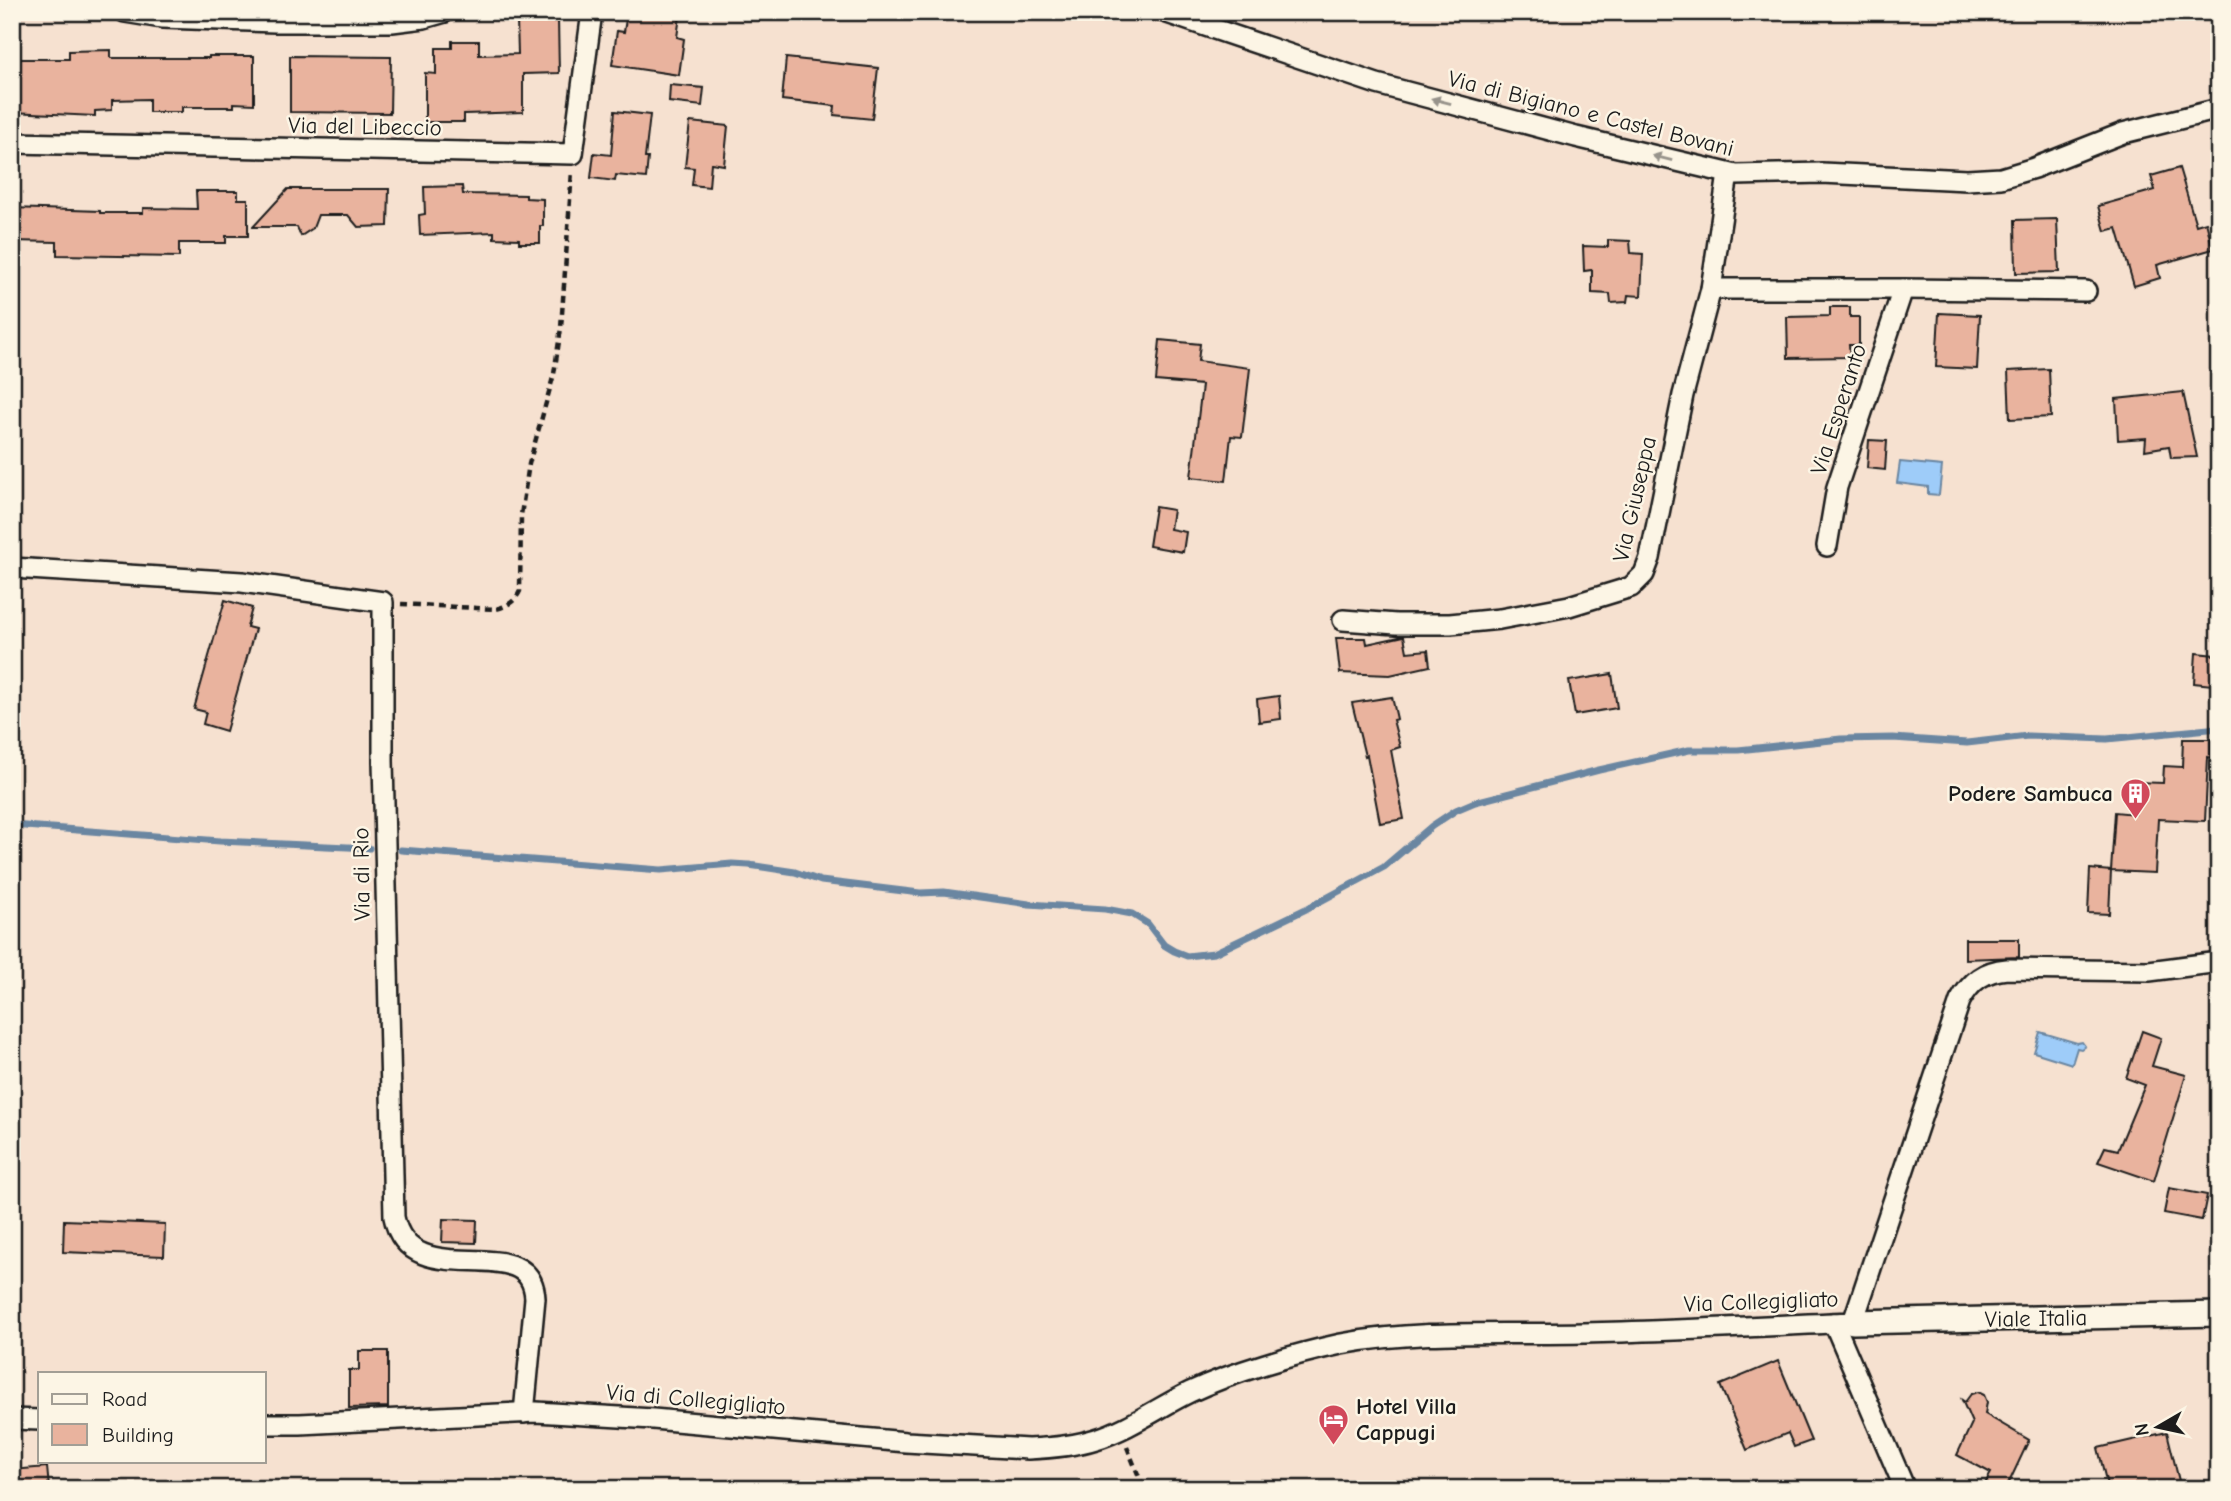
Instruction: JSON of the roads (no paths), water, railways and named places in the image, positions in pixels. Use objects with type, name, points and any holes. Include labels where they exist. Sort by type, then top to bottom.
[{"type":"street","points":[[125,12],[162,18],[391,22],[445,12]]},
{"type":"street","name":"Via del Libeccio","points":[[12,143],[573,155],[592,12]]},
{"type":"street","name":"Via di Bigiano e Castel Bovani","points":[[1164,12],[1377,84],[1728,174],[1822,173],[1967,180],[2001,178],[2123,133],[2219,109]]},
{"type":"street","name":"Via Giuseppa","points":[[1343,620],[1430,625],[1500,619],[1584,603],[1621,592],[1638,582],[1648,567],[1683,395],[1711,289],[1728,174]]},
{"type":"street","points":[[1711,289],[2086,291]]},
{"type":"street","name":"Via Esperanto","points":[[1827,546],[1837,487],[1903,289]]},
{"type":"street","name":"Via di Rio","points":[[12,568],[242,582],[383,602],[383,761],[395,1227],[404,1244],[422,1255],[514,1265],[530,1278],[534,1298],[524,1413]]},
{"type":"street","name":"Via Collegigliato","points":[[1120,1429],[1191,1391],[1225,1378],[1305,1353],[1364,1340],[1428,1335],[1586,1333],[1844,1322],[1960,1001],[1973,982],[1987,973],[2007,969],[2139,971],[2219,962]]},
{"type":"street","name":"Viale Italia","points":[[1844,1322],[2219,1314]]},
{"type":"street","points":[[1844,1322],[1905,1489]]},
{"type":"street","name":"Via di Collegigliato","points":[[266,1424],[524,1413],[653,1419],[906,1442],[1028,1449],[1076,1444],[1120,1429]]},
{"type":"street","points":[[12,1419],[38,1420]]},
{"type":"water","points":[[1900,462],[1942,466],[1939,495],[1928,494],[1928,487],[1897,483]]},
{"type":"water","points":[[2040,1032],[2077,1043],[2082,1042],[2085,1046],[2077,1048],[2072,1064],[2034,1052]]},
{"type":"waterway","points":[[401,850],[661,870],[749,865],[795,872],[821,881],[920,893],[944,892],[1029,904],[1105,909],[1132,914],[1148,924],[1164,945],[1187,956],[1214,953],[1306,909],[1384,867],[1432,826],[1456,810],[1475,802],[1689,750],[1738,750],[1841,739],[1893,738],[1967,743],[2028,736],[2107,739],[2219,728]]},
{"type":"waterway","points":[[12,825],[220,841],[369,848]]},
{"type":"place","name":"Podere Sambuca","points":[[2136,820]]},
{"type":"place","name":"Hotel Villa Cappugi","points":[[1333,1446]]}]
